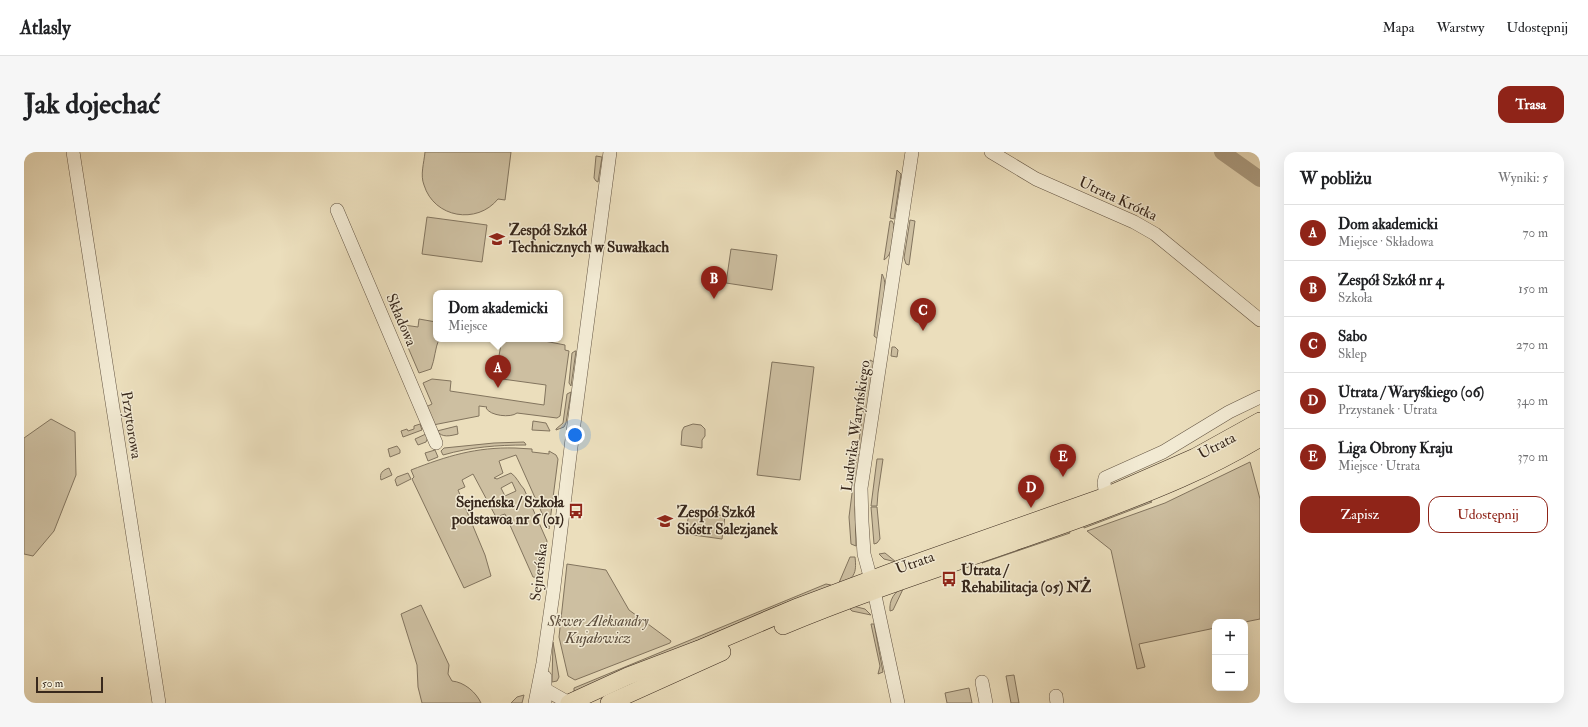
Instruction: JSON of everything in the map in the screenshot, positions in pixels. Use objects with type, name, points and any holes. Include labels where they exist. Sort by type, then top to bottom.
[{"type":"main road","name":"Utrata","points":[[609,703],[730,648],[797,620],[872,585],[1106,496],[1195,457],[1260,421]]},
{"type":"main road","name":"Utrata","points":[[569,703],[628,676],[699,649],[795,608],[1064,525],[1162,488],[1239,451],[1260,438]]},
{"type":"street","name":"Przytorowa","points":[[73,152],[159,703]]},
{"type":"street","name":"Sejneńska","points":[[535,703],[543,663],[610,152]]},
{"type":"street","name":"Ludwika Waryńskiego","points":[[898,703],[864,554],[862,488],[912,152]]},
{"type":"street","name":"Utrata Krótka","points":[[991,152],[1036,179],[1134,222],[1155,234],[1260,320]]},
{"type":"street","name":"Składowa","points":[[337,210],[436,443]]},
{"type":"street","points":[[1106,496],[1104,483],[1105,478],[1163,452],[1229,412],[1260,397]]},
{"type":"street","name":"Sejneńska","points":[[543,663],[545,697]]},
{"type":"street","points":[[982,682],[986,703]]},
{"type":"street","points":[[545,697],[569,703]]},
{"type":"green space","points":[[425,152],[511,152],[505,200],[498,199],[489,207],[468,215],[446,211],[437,205],[429,196],[424,185],[422,173]]},
{"type":"green space","points":[[596,156],[602,157],[598,182],[594,178]]},
{"type":"green space","points":[[897,170],[901,174],[894,219],[890,218]]},
{"type":"green space","points":[[427,217],[487,225],[482,262],[422,254]]},
{"type":"green space","points":[[910,220],[915,221],[909,265],[906,264],[904,258]]},
{"type":"green space","points":[[890,221],[892,221],[894,225],[892,244],[890,254],[884,260]]},
{"type":"green space","points":[[731,249],[777,255],[772,290],[726,283]]},
{"type":"green space","points":[[882,274],[884,279],[885,295],[878,339],[874,336]]},
{"type":"green space","points":[[419,319],[433,321],[433,342],[438,342],[431,369],[419,373],[404,338],[404,325],[418,327]]},
{"type":"green space","points":[[501,342],[550,342],[565,345],[565,350],[569,351],[560,416],[557,418],[517,413],[506,416],[492,413],[488,411],[486,408],[487,407],[479,406],[479,416],[433,425],[426,407],[432,404],[423,383],[432,379],[451,381],[450,391],[544,405],[546,385],[495,378]]},
{"type":"green space","points":[[892,347],[895,347],[898,350],[897,357],[891,356]]},
{"type":"green space","points":[[575,351],[571,386],[569,383],[572,353]]},
{"type":"green space","points":[[870,360],[874,362],[862,448],[858,448]]},
{"type":"green space","points":[[772,362],[814,367],[800,480],[757,475]]},
{"type":"green space","points":[[571,392],[566,423],[564,427],[556,430],[563,423],[567,394]]},
{"type":"green space","points":[[51,419],[75,432],[76,475],[54,531],[33,556],[24,554],[24,438]]},
{"type":"green space","points":[[533,421],[546,423],[550,431],[532,430]]},
{"type":"green space","points":[[420,424],[422,430],[403,437],[401,431],[414,429],[414,426]]},
{"type":"green space","points":[[693,424],[701,425],[705,429],[705,436],[702,440],[702,448],[681,445],[682,431],[684,427]]},
{"type":"green space","points":[[457,426],[458,434],[444,436],[437,431]]},
{"type":"green space","points":[[428,433],[429,435],[426,442],[418,445],[415,439]]},
{"type":"green space","points":[[524,442],[526,445],[484,447],[443,455],[441,451],[444,448],[494,443]]},
{"type":"green space","points":[[397,446],[400,453],[390,457],[388,449]]},
{"type":"green space","points":[[501,448],[532,449],[532,452],[549,454],[549,451],[556,455],[558,459],[549,529],[516,455],[499,461],[503,473],[494,478],[497,479],[511,473],[515,476],[524,489],[547,541],[543,578],[533,577],[505,514],[496,517],[473,474],[462,480],[465,487],[458,490],[485,555],[491,576],[464,588],[412,479],[414,477],[411,470],[462,453]],"holes":[[[512,482],[516,491],[505,496],[501,488]]]},
{"type":"green space","points":[[435,450],[438,457],[428,461],[425,453]]},
{"type":"green space","points":[[857,454],[861,456],[855,509],[856,546],[851,544],[849,517]]},
{"type":"green space","points":[[877,459],[883,459],[877,506],[871,506]]},
{"type":"green space","points":[[1250,462],[1260,499],[1260,619],[1248,621],[1248,619],[1212,619],[1212,629],[1139,644],[1145,667],[1137,669],[1111,550],[1087,531],[1165,503]]},
{"type":"green space","points":[[389,468],[392,475],[381,480],[382,472]]},
{"type":"green space","points":[[408,473],[411,479],[397,486],[395,480],[397,477]]},
{"type":"green space","points":[[1148,500],[1152,502],[1084,528],[1083,524]]},
{"type":"green space","points":[[871,507],[877,507],[880,539],[874,544]]},
{"type":"green space","points":[[689,511],[725,516],[722,539],[686,534]]},
{"type":"green space","points":[[1068,529],[1070,533],[982,563],[999,554]]},
{"type":"green space","points":[[885,553],[896,562],[884,559],[879,554]]},
{"type":"green space","points":[[850,557],[855,557],[855,572],[851,578],[838,585]]},
{"type":"green space","name":"Skwer Aleksandry Kujałowicz","points":[[567,564],[606,570],[629,610],[671,641],[670,643],[575,680],[568,676],[559,637]]},
{"type":"green space","points":[[826,584],[831,585],[832,589],[798,598],[770,609],[574,694],[574,688]]},
{"type":"green space","points":[[904,587],[893,610],[890,611],[890,603],[893,597],[897,591]]},
{"type":"green space","points":[[421,605],[449,665],[448,674],[452,681],[461,683],[469,688],[481,703],[422,703],[418,687],[417,665],[401,614]]},
{"type":"green space","points":[[853,606],[865,609],[871,615],[852,611],[849,608]]},
{"type":"green space","points":[[871,624],[874,624],[883,672],[878,674],[880,666]]},
{"type":"green space","points":[[553,642],[559,677],[557,681],[552,682]]},
{"type":"green space","points":[[1014,675],[1019,703],[1011,703],[1006,676]]},
{"type":"green space","points":[[969,688],[972,703],[947,703],[945,693]]},
{"type":"green space","points":[[524,695],[522,703],[511,703],[517,697]]},
{"type":"waterway","points":[[1222,152],[1260,179]]},
{"type":"place","name":"Zespół Szkół Technicznych w Suwałkach","points":[[497,239]]},
{"type":"place","name":"Zespół Szkół nr 4","points":[[714,299]]},
{"type":"place","name":"Sabo","points":[[923,331]]},
{"type":"place","name":"Dom akademicki","points":[[498,388]]},
{"type":"place","name":"Liga Obrony Kraju","points":[[1063,477]]},
{"type":"place","name":"Utrata / Waryśkiego (06)","points":[[1031,508]]},
{"type":"place","name":"Sejneńska / Szkoła podstawoa nr 6 (01)","points":[[576,511]]},
{"type":"place","name":"Zespół Szkół Sióstr Salezjanek","points":[[665,521]]},
{"type":"place","name":"Utrata / Rehabilitacja (05) NŻ","points":[[949,579]]}]
